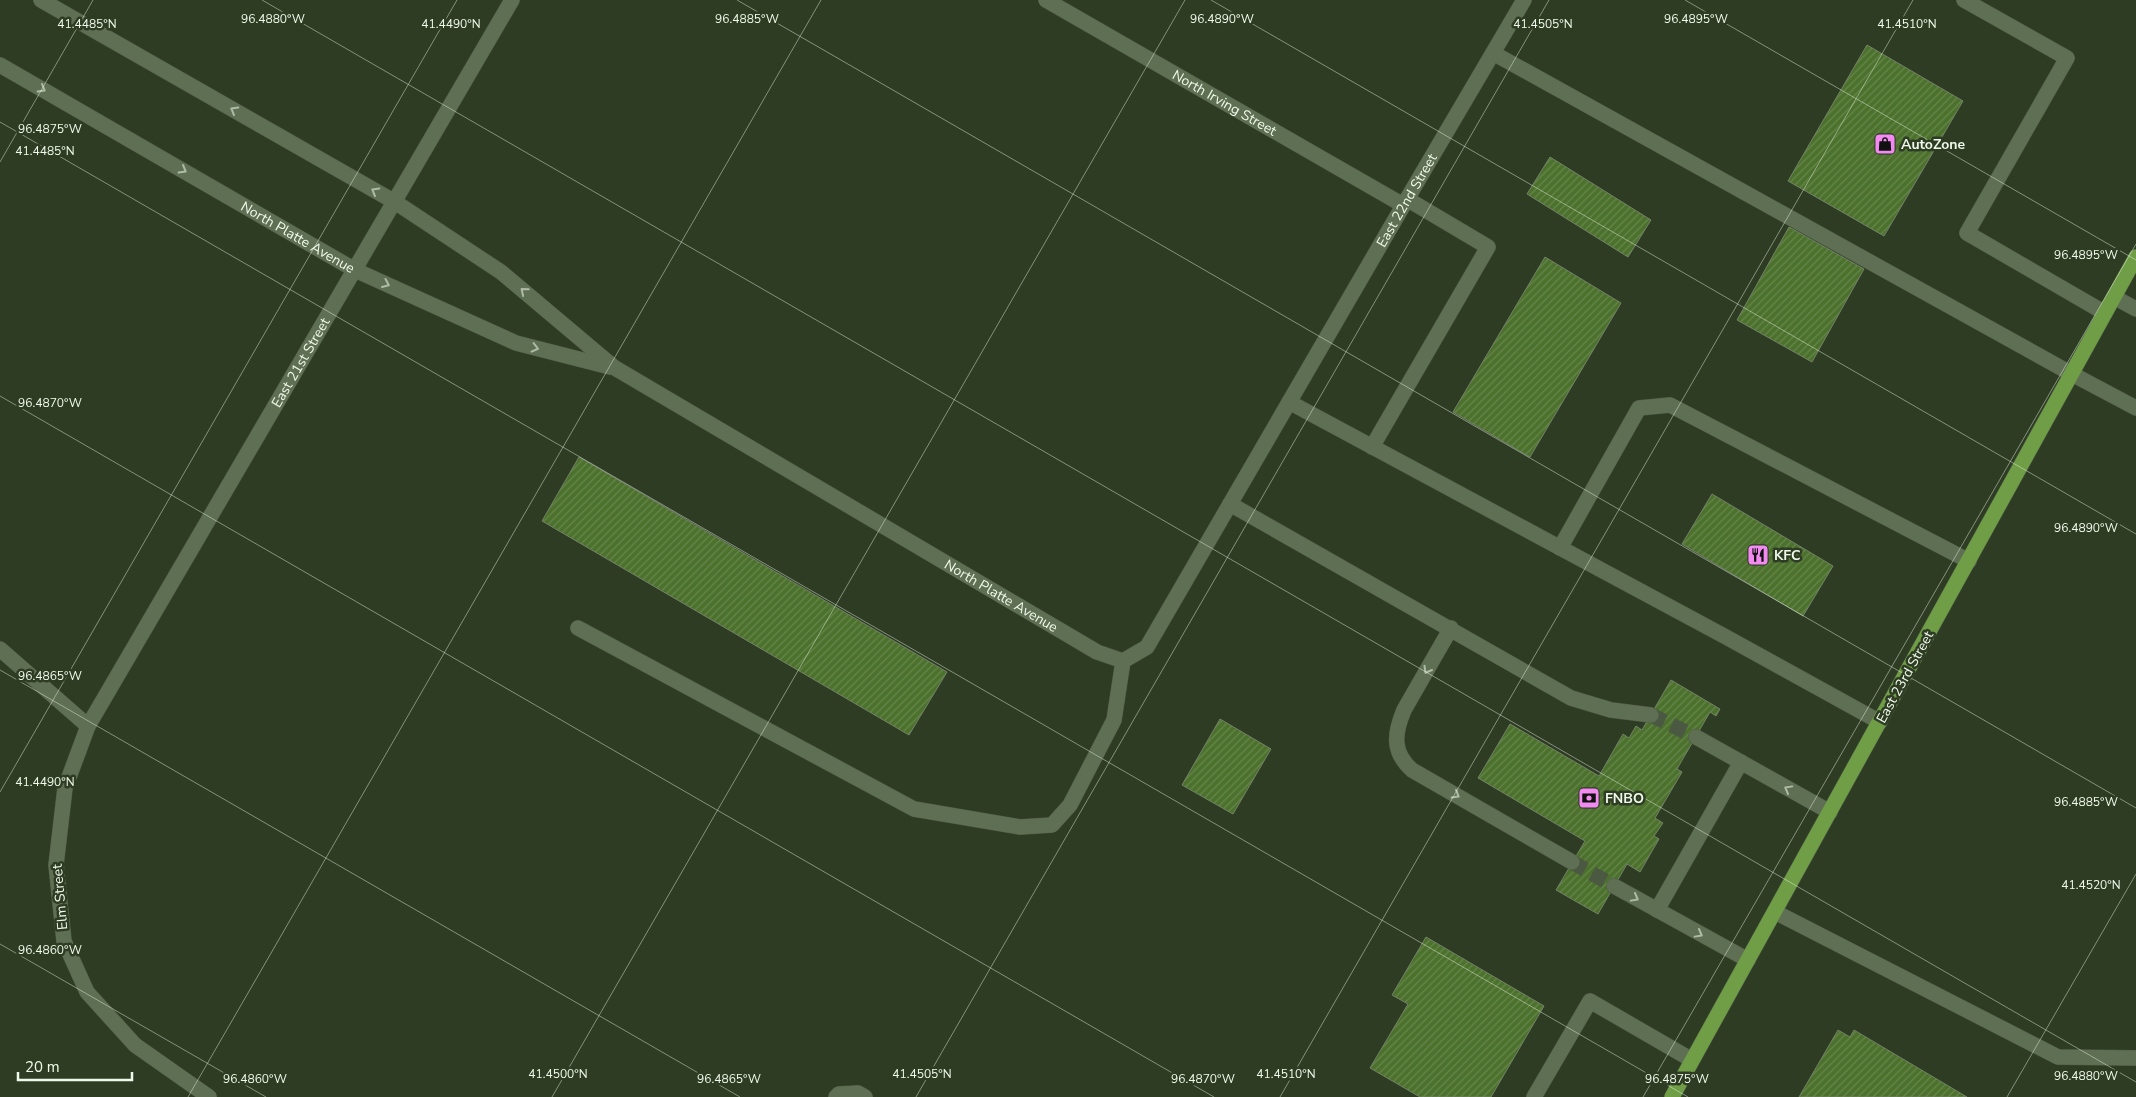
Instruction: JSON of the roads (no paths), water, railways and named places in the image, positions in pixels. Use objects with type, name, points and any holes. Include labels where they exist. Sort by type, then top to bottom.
[{"type":"main road","name":"East 23rd Street","points":[[1672,1097],[2136,257]]},
{"type":"street","name":"North Platte Avenue","points":[[41,0],[395,202],[501,272],[614,368],[1097,652],[1123,661]]},
{"type":"street","name":"East 21st Street","points":[[88,726],[512,0]]},
{"type":"street","name":"North Irving Street","points":[[1046,0],[1488,247],[1372,447]]},
{"type":"street","name":"East 22nd Street","points":[[1289,402],[1524,0]]},
{"type":"street","points":[[1964,0],[2067,58],[1968,233],[2105,313]]},
{"type":"street","points":[[1493,53],[2136,408]]},
{"type":"street","name":"North Platte Avenue","points":[[0,65],[355,270],[516,343],[614,368]]},
{"type":"street","points":[[2114,297],[2136,309]]},
{"type":"street","points":[[578,628],[914,809],[1020,827],[1052,825],[1070,805],[1114,720],[1123,661],[1147,648],[1289,402],[1880,722]]},
{"type":"street","points":[[1560,548],[1639,408],[1670,405],[1969,561]]},
{"type":"street","points":[[1230,504],[1451,628],[1571,698],[1611,710],[1651,715]]},
{"type":"street","points":[[1451,628],[1404,710],[1399,723],[1397,749],[1402,761],[1412,770],[1572,862]]},
{"type":"street","points":[[0,649],[88,726]]},
{"type":"street","name":"Elm Street","points":[[88,726],[65,788],[56,865],[64,941],[87,992],[135,1045],[209,1097]]},
{"type":"street","points":[[1696,737],[1830,812]]},
{"type":"street","points":[[1657,910],[1741,762]]},
{"type":"street","points":[[1614,886],[1748,960]]},
{"type":"street","points":[[1775,912],[2058,1056],[2136,1058]]},
{"type":"street","points":[[1534,1097],[1590,1001],[1692,1060]]},
{"type":"street","points":[[836,1097],[839,1094],[858,1093],[865,1097]]},
{"type":"tunnel","points":[[1651,715],[1696,737]]},
{"type":"tunnel","points":[[1572,862],[1614,886]]},
{"type":"place","name":"AutoZone","points":[[1885,144]]},
{"type":"place","name":"KFC","points":[[1758,555]]},
{"type":"place","name":"FNBO","points":[[1589,798]]}]
